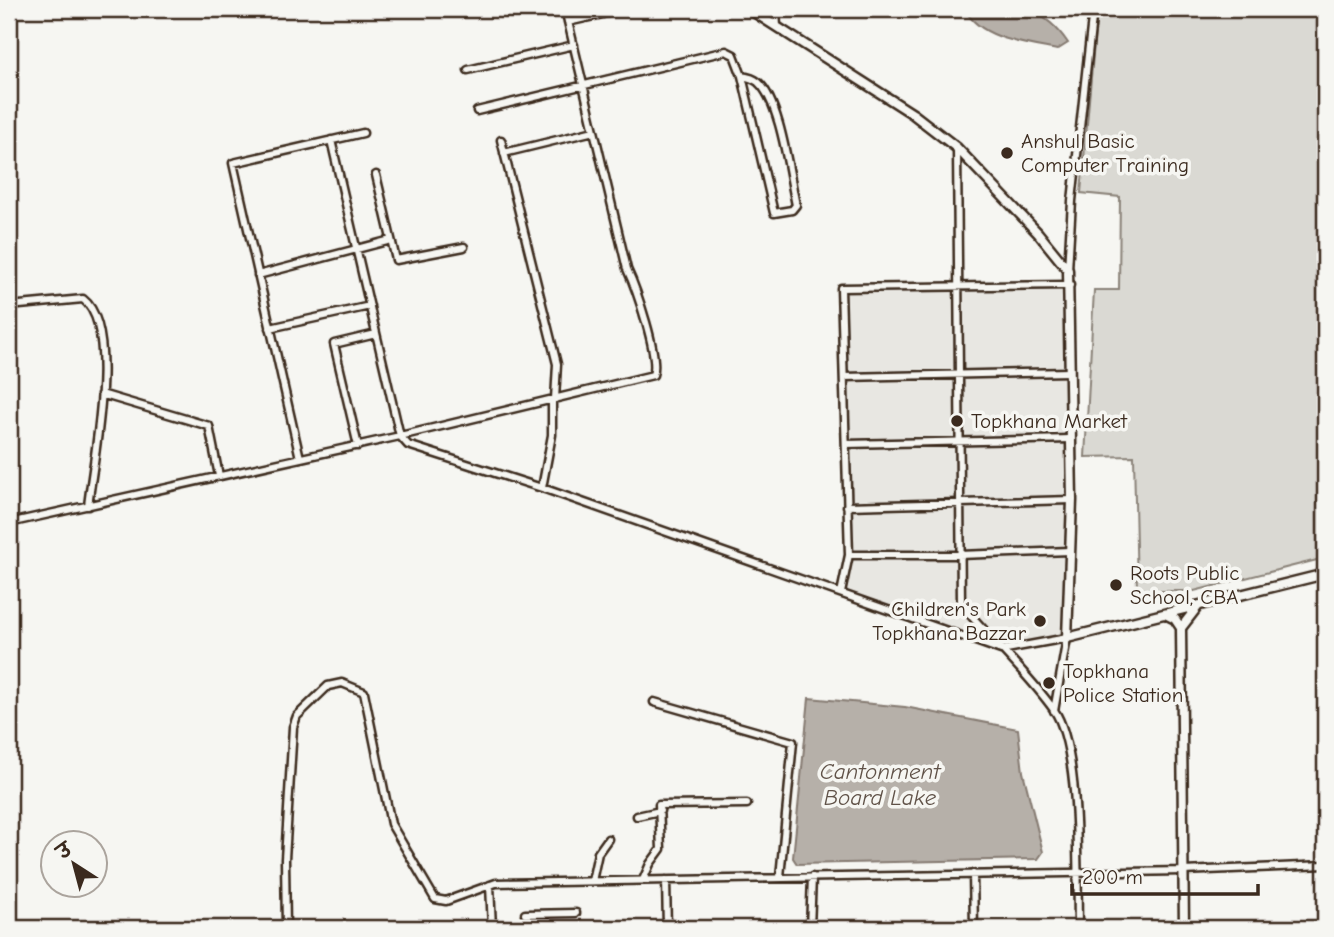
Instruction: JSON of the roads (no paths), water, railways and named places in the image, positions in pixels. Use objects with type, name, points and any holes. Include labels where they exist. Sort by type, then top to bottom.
[{"type":"street","points":[[9,523],[358,446],[653,375],[655,371],[565,9]]},
{"type":"street","points":[[568,22],[625,9]]},
{"type":"street","points":[[749,9],[913,114],[957,148],[1038,233],[1068,270]]},
{"type":"street","points":[[776,9],[777,27]]},
{"type":"street","points":[[1054,710],[1067,638],[1072,500],[1068,270],[1072,201],[1093,9]]},
{"type":"street","points":[[468,70],[574,45]]},
{"type":"street","points":[[477,111],[726,51],[734,55],[742,76],[774,213],[784,213],[796,205],[775,116],[764,89],[756,80],[742,76]]},
{"type":"street","points":[[504,153],[594,131]]},
{"type":"street","points":[[300,458],[233,163],[363,133]]},
{"type":"street","points":[[331,140],[400,436],[408,445],[542,488],[1001,650],[1067,638],[1325,574]]},
{"type":"street","points":[[501,140],[556,364],[552,435],[542,488]]},
{"type":"street","points":[[957,148],[961,604],[1054,710],[1064,733],[1071,778],[1077,928]]},
{"type":"street","points":[[376,174],[396,260],[464,247]]},
{"type":"street","points":[[258,275],[391,240]]},
{"type":"street","points":[[841,593],[849,555],[841,288],[1070,285]]},
{"type":"street","points":[[9,306],[83,299],[93,307],[102,332],[105,359],[88,506]]},
{"type":"street","points":[[270,327],[370,306]]},
{"type":"street","points":[[358,446],[334,344],[376,334]]},
{"type":"street","points":[[844,377],[1070,372]]},
{"type":"street","points":[[101,394],[209,426],[219,476]]},
{"type":"street","points":[[846,444],[1071,439]]},
{"type":"street","points":[[847,506],[1072,500]]},
{"type":"street","points":[[849,555],[1070,551]]},
{"type":"street","points":[[1184,928],[1181,628],[1188,615],[1199,605]]},
{"type":"street","points":[[1164,613],[1175,619],[1181,628]]},
{"type":"street","points":[[286,928],[285,859],[293,727],[305,705],[328,685],[342,682],[364,692],[391,824],[435,899],[446,901],[490,885],[592,881],[1325,865]]},
{"type":"street","points":[[654,702],[793,742],[780,877]]},
{"type":"street","points":[[643,880],[650,864],[662,849],[659,806],[747,804]]},
{"type":"street","points":[[637,816],[660,811]]},
{"type":"street","points":[[592,881],[598,853],[608,839]]},
{"type":"street","points":[[973,874],[974,928]]},
{"type":"street","points":[[810,928],[812,877]]},
{"type":"street","points":[[666,880],[667,928]]},
{"type":"street","points":[[490,885],[492,928]]},
{"type":"street","points":[[524,915],[576,913]]},
{"type":"water","points":[[1011,8],[1035,13],[1057,29],[1068,43],[1057,50],[992,34],[972,19],[965,9]]},
{"type":"water","name":"Cantonment Board Lake","points":[[809,698],[905,707],[1018,729],[1023,772],[1043,852],[1038,859],[797,864],[793,858]]},
{"type":"place","name":"Anshul Basic Computer Training","points":[[1007,153]]},
{"type":"place","name":"Topkhana Market","points":[[957,421]]},
{"type":"place","name":"Roots Public School, CBA","points":[[1116,585]]},
{"type":"place","name":"Children's Park Topkhana Bazzar","points":[[1040,621]]},
{"type":"place","name":"Topkhana Police Station","points":[[1049,683]]}]
